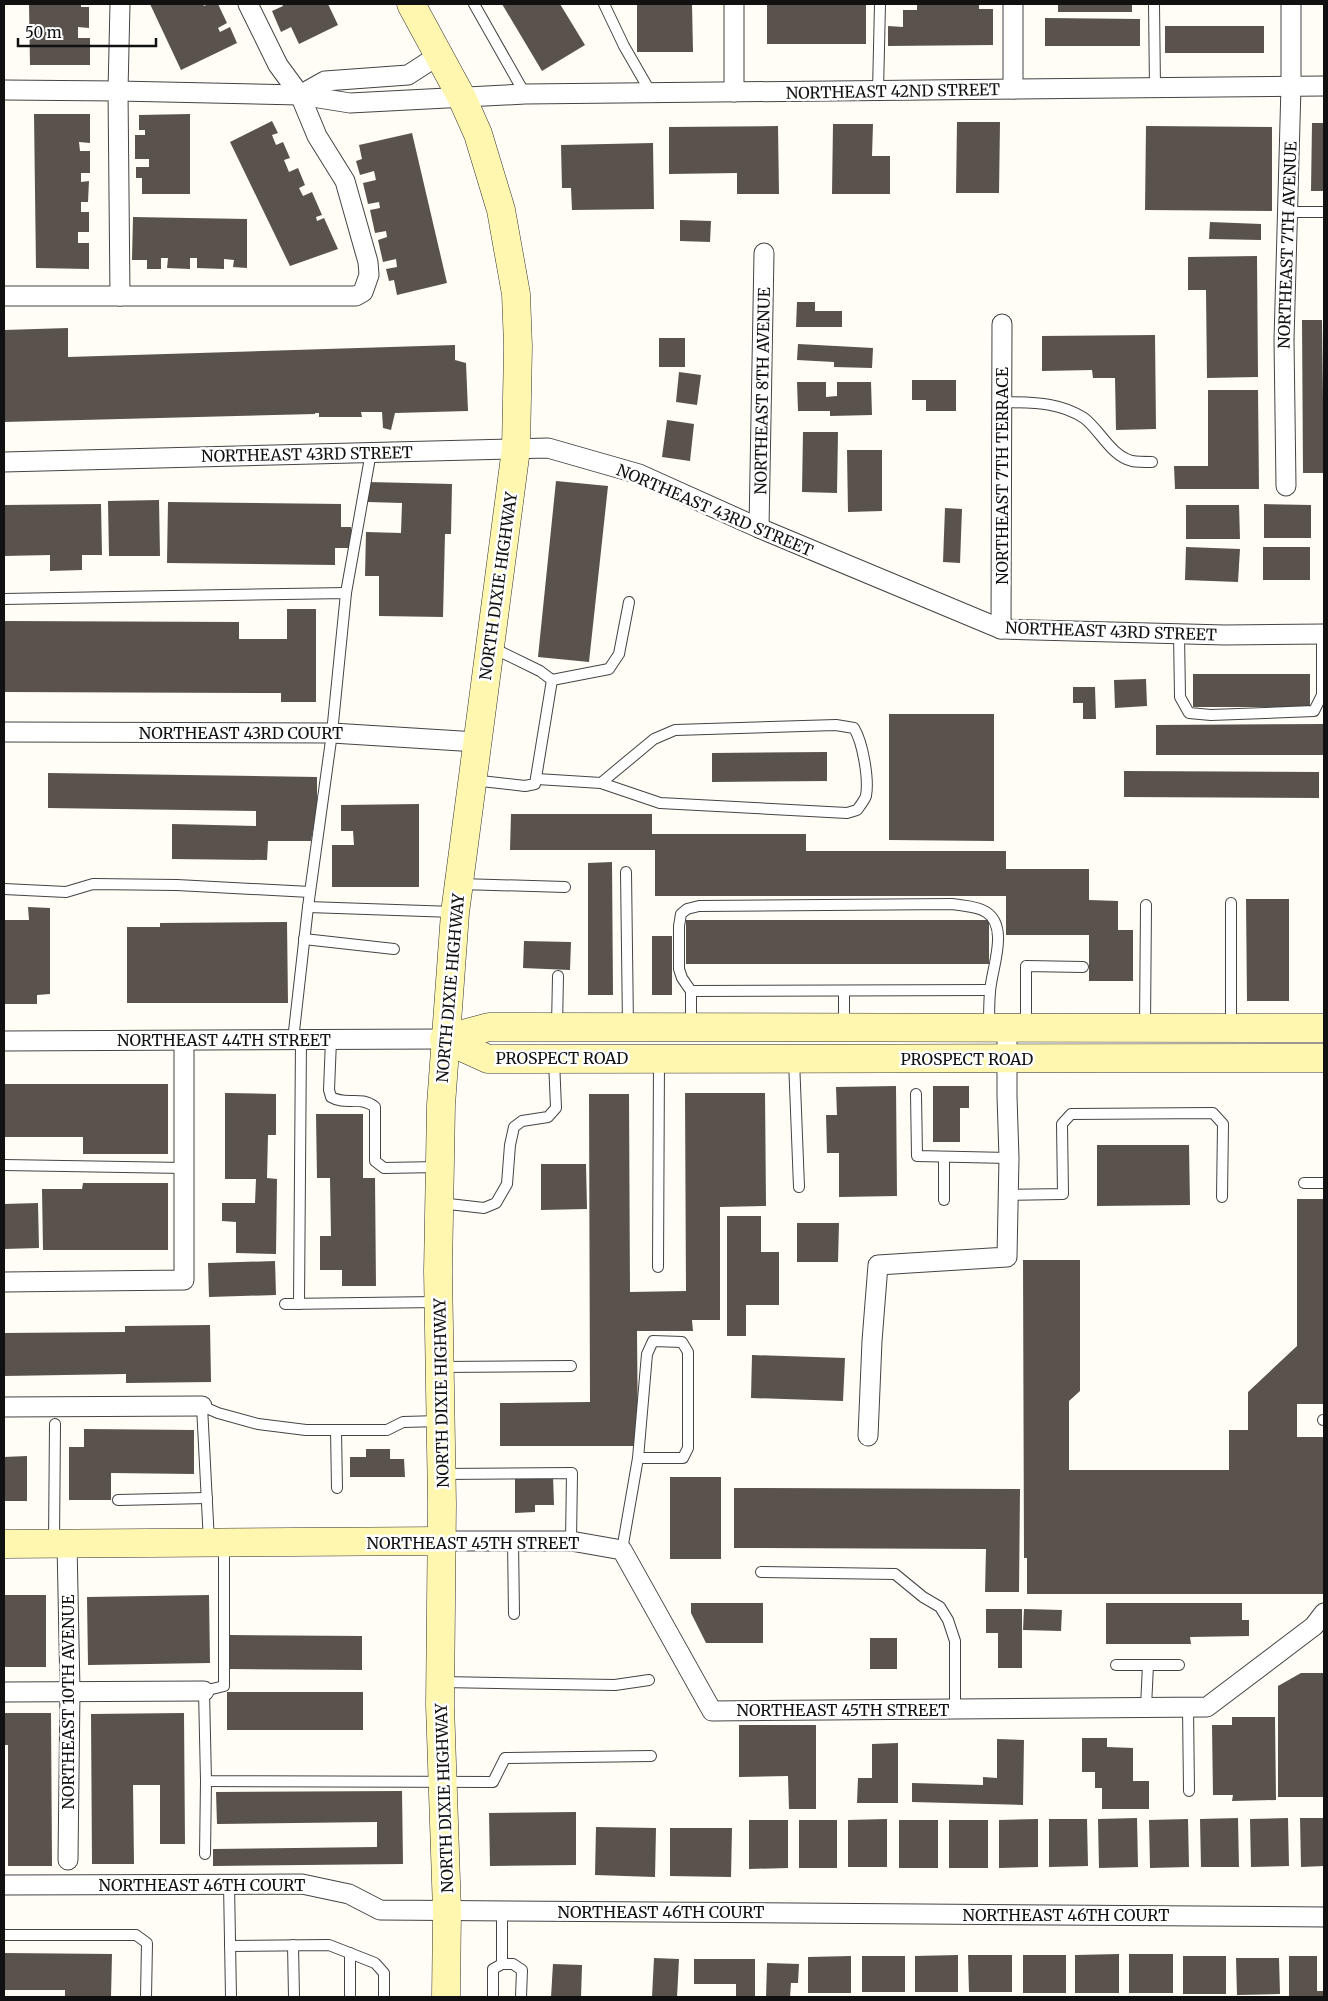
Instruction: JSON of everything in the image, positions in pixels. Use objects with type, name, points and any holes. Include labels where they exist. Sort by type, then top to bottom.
[{"type":"main road","name":"NORTH DIXIE HIGHWAY","points":[[411,4],[462,98],[478,134],[501,210],[516,294],[518,346],[516,449],[455,912],[444,1039],[439,1203],[439,1302],[442,1474],[441,1682],[447,1911],[446,1997]]},
{"type":"main road","name":"PROSPECT ROAD","points":[[444,1039],[489,1027],[1324,1028]]},
{"type":"main road","name":"PROSPECT ROAD","points":[[444,1039],[488,1059],[1324,1058]]},
{"type":"main road","name":"NORTHEAST 45TH STREET","points":[[4,1544],[442,1541]]},
{"type":"street","points":[[120,4],[118,91],[120,296]]},
{"type":"street","points":[[4,296],[356,296],[363,292],[369,275],[368,262],[345,181],[317,136],[300,95],[278,65],[248,4]]},
{"type":"street","points":[[734,4],[734,92]]},
{"type":"street","points":[[1013,4],[1013,89]]},
{"type":"street","name":"NORTHEAST 7TH AVENUE","points":[[1286,486],[1284,340],[1292,86],[1291,4]]},
{"type":"street","points":[[300,95],[325,81],[408,76],[439,55]]},
{"type":"street","name":"NORTHEAST 42ND STREET","points":[[4,90],[300,95],[350,103],[525,94],[1324,86]]},
{"type":"street","name":"NORTHEAST 8TH AVENUE","points":[[760,528],[764,253]]},
{"type":"street","name":"NORTHEAST 7TH TERRACE","points":[[1001,629],[1002,324]]},
{"type":"street","name":"NORTHEAST 43RD STREET","points":[[4,462],[548,448],[639,474],[760,528],[1001,629],[1179,634],[1323,634]]},
{"type":"street","name":"NORTHEAST 43RD COURT","points":[[4,732],[332,733],[477,742]]},
{"type":"street","points":[[868,1436],[872,1341],[878,1265],[1007,1257],[1009,1158],[1007,1028]]},
{"type":"street","name":"NORTHEAST 44TH STREET","points":[[4,1041],[444,1039]]},
{"type":"street","points":[[4,1282],[184,1280],[184,1041]]},
{"type":"street","points":[[4,1407],[202,1406]]},
{"type":"street","name":"NORTHEAST 45TH STREET","points":[[442,1541],[571,1541],[622,1550],[712,1711],[1207,1707],[1321,1621]]},
{"type":"street","name":"NORTHEAST 10TH AVENUE","points":[[61,1543],[70,1691],[68,1860]]},
{"type":"street","points":[[4,1692],[204,1691]]},
{"type":"street","name":"NORTHEAST 46TH COURT","points":[[4,1885],[302,1884],[350,1894],[380,1910],[1324,1917]]},
{"type":"lane","points":[[474,4],[525,94]]},
{"type":"lane","points":[[604,4],[624,46],[651,93]]},
{"type":"lane","points":[[878,91],[880,4]]},
{"type":"lane","points":[[1154,4],[1155,88]]},
{"type":"lane","points":[[1288,212],[1324,212]]},
{"type":"lane","points":[[1002,402],[1047,403],[1064,408],[1085,419],[1118,453],[1132,461],[1152,462]]},
{"type":"lane","points":[[299,1304],[297,1040],[304,939],[332,733],[346,593],[371,452]]},
{"type":"lane","points":[[4,598],[346,593]]},
{"type":"lane","points":[[490,647],[540,671],[552,680],[609,668],[615,663],[619,654],[629,602]]},
{"type":"lane","points":[[1179,634],[1180,697],[1189,713],[1211,715],[1314,711],[1322,695],[1323,634]]},
{"type":"lane","points":[[472,780],[525,786],[535,784],[552,680]]},
{"type":"lane","points":[[537,779],[601,783],[660,803],[847,813],[857,810],[866,797],[866,767],[859,737],[854,728],[836,725],[675,730],[654,739],[601,783]]},
{"type":"lane","points":[[626,872],[628,1027]]},
{"type":"lane","points":[[4,889],[66,892],[93,884],[177,885],[310,892]]},
{"type":"lane","points":[[459,884],[565,887]]},
{"type":"lane","points":[[1231,1028],[1232,903]]},
{"type":"lane","points":[[691,1028],[691,991],[682,978],[679,969],[679,926],[682,914],[687,909],[699,906],[952,904],[979,909],[988,913],[995,922],[998,930],[998,941],[990,990],[1007,1028]]},
{"type":"lane","points":[[1145,1028],[1146,904]]},
{"type":"lane","points":[[308,907],[455,912]]},
{"type":"lane","points":[[304,939],[394,949]]},
{"type":"lane","points":[[1007,1028],[1026,966],[1083,967]]},
{"type":"lane","points":[[557,1027],[558,976]]},
{"type":"lane","points":[[691,991],[990,990]]},
{"type":"lane","points":[[844,991],[844,1028]]},
{"type":"lane","points":[[331,1040],[329,1090],[331,1097],[337,1101],[367,1101],[375,1107],[375,1161],[384,1168],[440,1167]]},
{"type":"lane","points":[[439,1203],[484,1208],[496,1203],[507,1184],[510,1145],[514,1127],[522,1122],[548,1117],[556,1108],[553,1058]]},
{"type":"lane","points":[[658,1267],[659,1058]]},
{"type":"lane","points":[[794,1059],[799,1187]]},
{"type":"lane","points":[[916,1094],[917,1156],[1009,1158]]},
{"type":"lane","points":[[1008,1195],[1063,1194],[1062,1124],[1071,1114],[1213,1114],[1223,1124],[1222,1197]]},
{"type":"lane","points":[[944,1157],[944,1200]]},
{"type":"lane","points":[[4,1165],[184,1168]]},
{"type":"lane","points":[[1304,1183],[1324,1183]]},
{"type":"lane","points":[[286,1304],[439,1302]]},
{"type":"lane","points":[[622,1550],[638,1458],[648,1354],[654,1341],[682,1342],[688,1352],[688,1448],[684,1458],[638,1458]]},
{"type":"lane","points":[[440,1367],[570,1366]]},
{"type":"lane","points":[[206,1854],[204,1691],[224,1686],[216,1542],[207,1498],[202,1406],[218,1413],[258,1424],[306,1430],[387,1430],[403,1422],[441,1421]]},
{"type":"lane","points":[[55,1424],[61,1543]]},
{"type":"lane","points":[[336,1430],[337,1488]]},
{"type":"lane","points":[[442,1474],[572,1472],[571,1541]]},
{"type":"lane","points":[[118,1500],[207,1498]]},
{"type":"lane","points":[[513,1541],[514,1614]]},
{"type":"lane","points":[[761,1572],[895,1574],[940,1608],[948,1620],[955,1641],[954,1709]]},
{"type":"lane","points":[[1116,1665],[1179,1665]]},
{"type":"lane","points":[[1146,1707],[1148,1665]]},
{"type":"lane","points":[[441,1682],[615,1685],[649,1680]]},
{"type":"lane","points":[[1188,1706],[1188,1791]]},
{"type":"lane","points":[[206,1782],[493,1782],[505,1758],[651,1756]]},
{"type":"lane","points":[[229,1884],[231,1997]]},
{"type":"lane","points":[[502,1911],[502,1964]]},
{"type":"lane","points":[[4,1935],[136,1935],[147,1943],[146,1997]]},
{"type":"lane","points":[[294,1945],[294,1996]]},
{"type":"lane","points":[[230,1946],[328,1945],[375,1963],[384,1973],[384,1997]]},
{"type":"lane","points":[[350,1954],[350,1995]]},
{"type":"lane","points":[[493,1997],[493,1969],[502,1964],[514,1964],[522,1970],[521,1997]]},
{"type":"building","points":[[29,4],[81,4],[81,7],[89,7],[89,28],[78,27],[78,38],[90,38],[90,65],[30,65]]},
{"type":"building","points":[[150,4],[203,4],[204,6],[218,4],[227,23],[218,28],[220,32],[230,27],[237,43],[181,70]]},
{"type":"building","points":[[282,4],[328,4],[338,25],[299,44],[291,27],[281,32],[272,11],[283,6]]},
{"type":"building","points":[[502,4],[560,4],[585,45],[542,71]]},
{"type":"building","points":[[637,4],[692,4],[693,52],[637,52]]},
{"type":"building","points":[[767,4],[866,4],[866,44],[767,44]]},
{"type":"building","points":[[917,4],[979,4],[979,9],[993,9],[993,45],[888,46],[888,26],[903,27],[903,10],[917,10]]},
{"type":"building","points":[[1058,4],[1132,4],[1132,12],[1058,12]]},
{"type":"building","points":[[1045,18],[1140,19],[1140,46],[1045,46]]},
{"type":"building","points":[[1165,26],[1264,26],[1264,53],[1165,53]]},
{"type":"building","points":[[34,114],[90,114],[90,143],[79,142],[80,151],[90,151],[90,173],[81,173],[81,182],[89,181],[88,202],[81,202],[81,212],[89,212],[89,232],[78,232],[78,243],[89,243],[89,269],[36,268]]},
{"type":"building","points":[[190,114],[190,194],[142,194],[142,178],[136,178],[136,167],[149,167],[149,159],[135,159],[135,135],[145,135],[145,130],[139,130],[139,115]]},
{"type":"building","points":[[272,121],[278,133],[272,135],[276,145],[283,142],[290,158],[284,160],[289,172],[298,168],[305,185],[299,188],[303,196],[312,192],[322,215],[316,217],[317,221],[324,218],[338,249],[290,266],[230,142]]},
{"type":"building","points":[[957,122],[1000,122],[999,193],[956,193]]},
{"type":"building","points":[[1312,123],[1324,123],[1324,191],[1311,191]]},
{"type":"building","points":[[833,124],[873,124],[872,156],[890,156],[890,194],[832,194]]},
{"type":"building","points":[[778,126],[779,194],[737,194],[737,173],[669,174],[669,127]]},
{"type":"building","points":[[1146,126],[1272,127],[1272,211],[1145,210]]},
{"type":"building","points":[[412,133],[447,283],[397,295],[394,280],[389,281],[386,269],[397,267],[396,259],[383,262],[378,240],[387,237],[386,231],[375,233],[370,210],[380,208],[379,202],[368,204],[363,183],[376,180],[374,171],[360,175],[356,161],[362,159],[359,145]]},
{"type":"building","points":[[653,143],[654,209],[572,210],[571,188],[562,188],[561,145]]},
{"type":"building","points":[[133,217],[247,219],[247,268],[233,267],[234,260],[224,259],[224,269],[197,268],[197,258],[190,258],[190,269],[167,268],[168,258],[161,258],[161,269],[147,269],[147,260],[132,260]]},
{"type":"building","points":[[680,220],[711,221],[710,242],[680,241]]},
{"type":"building","points":[[1210,222],[1261,224],[1261,240],[1209,239]]},
{"type":"building","points":[[1257,256],[1258,377],[1207,378],[1206,290],[1188,290],[1188,257]]},
{"type":"building","points":[[797,302],[815,302],[815,311],[842,311],[842,327],[796,327]]},
{"type":"building","points":[[1302,320],[1322,320],[1324,473],[1303,473]]},
{"type":"building","points":[[68,328],[68,357],[455,345],[455,360],[466,363],[468,411],[395,413],[391,430],[383,428],[382,412],[361,412],[362,417],[319,417],[319,413],[315,413],[4,422],[4,330]]},
{"type":"building","points":[[1155,335],[1156,429],[1116,430],[1115,378],[1093,378],[1092,370],[1042,371],[1042,336]]},
{"type":"building","points":[[659,338],[685,338],[685,367],[659,367]]},
{"type":"building","points":[[798,344],[873,348],[872,368],[834,367],[834,362],[797,360]]},
{"type":"building","points":[[679,372],[701,375],[697,405],[676,402]]},
{"type":"building","points":[[912,380],[956,380],[956,411],[926,411],[926,400],[912,400]]},
{"type":"building","points":[[797,382],[826,382],[826,397],[837,396],[837,382],[871,382],[872,415],[830,416],[830,411],[798,411]]},
{"type":"building","points":[[1208,390],[1258,390],[1259,489],[1175,489],[1174,466],[1208,466]]},
{"type":"building","points":[[667,420],[694,424],[690,461],[662,457]]},
{"type":"building","points":[[803,432],[838,432],[837,493],[802,492]]},
{"type":"building","points":[[847,450],[882,450],[882,511],[848,512]]},
{"type":"building","points":[[556,481],[608,486],[589,662],[538,657]]},
{"type":"building","points":[[368,482],[452,484],[451,534],[445,534],[443,617],[379,616],[379,576],[365,576],[366,532],[401,533],[402,503],[368,502]]},
{"type":"building","points":[[159,500],[160,556],[109,556],[108,501]]},
{"type":"building","points":[[168,502],[341,504],[341,527],[351,527],[351,548],[335,548],[335,565],[167,563]]},
{"type":"building","points":[[101,504],[102,555],[82,555],[82,570],[50,571],[50,555],[4,556],[4,505]]},
{"type":"building","points":[[1264,504],[1311,505],[1311,538],[1264,538]]},
{"type":"building","points":[[1186,505],[1239,505],[1240,539],[1186,539]]},
{"type":"building","points":[[945,508],[962,509],[960,563],[943,562]]},
{"type":"building","points":[[1186,547],[1240,549],[1238,582],[1185,580]]},
{"type":"building","points":[[1263,547],[1310,547],[1310,580],[1263,580]]},
{"type":"building","points":[[287,609],[316,609],[316,702],[281,702],[281,693],[4,692],[4,621],[239,622],[239,639],[287,639]]},
{"type":"building","points":[[1193,674],[1310,674],[1310,707],[1193,707]]},
{"type":"building","points":[[1146,679],[1147,706],[1115,708],[1114,680]]},
{"type":"building","points":[[1073,687],[1095,687],[1096,719],[1083,719],[1083,703],[1073,703]]},
{"type":"building","points":[[889,714],[994,714],[994,841],[889,840]]},
{"type":"building","points":[[1324,724],[1324,755],[1156,755],[1156,725]]},
{"type":"building","points":[[827,752],[827,781],[712,782],[712,753]]},
{"type":"building","points":[[1124,771],[1319,772],[1319,798],[1124,797]]},
{"type":"building","points":[[48,773],[317,777],[317,807],[311,841],[268,841],[267,860],[172,859],[172,824],[256,826],[256,811],[48,808]]},
{"type":"building","points":[[419,804],[419,887],[332,887],[332,845],[354,845],[353,831],[341,831],[341,805]]},
{"type":"building","points":[[511,814],[652,814],[652,834],[806,834],[806,851],[1006,851],[1006,869],[1089,869],[1089,900],[1118,901],[1118,930],[1133,930],[1133,981],[1089,981],[1089,935],[1006,935],[1006,896],[655,896],[655,850],[510,850]]},
{"type":"building","points":[[612,862],[613,995],[588,995],[588,863]]},
{"type":"building","points":[[1246,899],[1289,899],[1289,1001],[1247,1001]]},
{"type":"building","points":[[28,907],[50,908],[50,994],[37,995],[37,1004],[4,1004],[4,920],[29,920]]},
{"type":"building","points":[[686,920],[989,920],[989,964],[686,964]]},
{"type":"building","points":[[287,922],[288,1003],[127,1003],[127,927],[160,927],[160,923]]},
{"type":"building","points":[[652,936],[672,936],[672,995],[652,995]]},
{"type":"building","points":[[524,941],[571,942],[570,970],[523,968]]},
{"type":"building","points":[[4,1084],[168,1084],[168,1154],[83,1154],[83,1137],[4,1137]]},
{"type":"building","points":[[896,1086],[897,1196],[839,1197],[839,1153],[827,1153],[826,1115],[837,1115],[836,1087]]},
{"type":"building","points":[[933,1086],[969,1086],[969,1108],[960,1108],[960,1142],[933,1142]]},
{"type":"building","points":[[225,1093],[276,1094],[276,1135],[268,1135],[267,1178],[277,1179],[276,1254],[236,1253],[236,1222],[222,1221],[222,1203],[255,1203],[256,1179],[225,1179]]},
{"type":"building","points":[[685,1093],[765,1093],[766,1206],[720,1207],[720,1320],[692,1320],[693,1331],[637,1331],[638,1446],[500,1446],[500,1403],[590,1402],[589,1094],[629,1094],[630,1292],[686,1291]]},
{"type":"building","points":[[316,1114],[363,1114],[363,1178],[375,1178],[376,1286],[342,1286],[342,1270],[320,1270],[320,1236],[331,1236],[330,1178],[317,1178]]},
{"type":"building","points":[[1097,1145],[1189,1145],[1190,1205],[1097,1206]]},
{"type":"building","points":[[541,1164],[586,1164],[587,1209],[541,1210]]},
{"type":"building","points":[[83,1183],[168,1183],[168,1250],[43,1250],[42,1189],[82,1189]]},
{"type":"building","points":[[1297,1199],[1324,1199],[1324,1404],[1297,1404],[1297,1437],[1324,1437],[1324,1594],[1027,1594],[1027,1558],[1024,1558],[1023,1260],[1080,1260],[1080,1391],[1069,1401],[1069,1470],[1229,1470],[1229,1430],[1248,1430],[1248,1392],[1297,1346]]},
{"type":"building","points":[[38,1203],[39,1248],[4,1249],[4,1204]]},
{"type":"building","points":[[727,1216],[761,1216],[761,1252],[779,1252],[779,1305],[746,1305],[746,1336],[727,1336]]},
{"type":"building","points":[[797,1223],[839,1223],[838,1262],[797,1262]]},
{"type":"building","points":[[275,1261],[276,1295],[209,1297],[208,1263]]},
{"type":"building","points":[[210,1325],[211,1382],[126,1383],[126,1374],[4,1376],[4,1333],[125,1332],[125,1326]]},
{"type":"building","points":[[752,1355],[845,1358],[843,1401],[751,1398]]},
{"type":"building","points":[[84,1429],[194,1430],[194,1474],[111,1473],[111,1500],[69,1500],[69,1447],[84,1447]]},
{"type":"building","points":[[366,1449],[390,1449],[390,1459],[404,1459],[405,1477],[350,1477],[350,1457],[366,1457]]},
{"type":"building","points":[[27,1456],[27,1501],[4,1501],[4,1457]]},
{"type":"building","points":[[515,1475],[553,1475],[554,1505],[535,1505],[535,1512],[515,1513]]},
{"type":"building","points":[[670,1477],[721,1477],[721,1559],[670,1559]]},
{"type":"building","points":[[734,1488],[1020,1489],[1019,1592],[985,1592],[986,1549],[734,1548]]},
{"type":"building","points":[[4,1595],[46,1595],[46,1667],[4,1667]]},
{"type":"building","points":[[209,1595],[210,1663],[88,1665],[87,1597]]},
{"type":"building","points":[[691,1603],[763,1603],[763,1643],[706,1643],[691,1613]]},
{"type":"building","points":[[1106,1603],[1242,1603],[1242,1620],[1249,1620],[1249,1636],[1190,1637],[1191,1644],[1106,1644]]},
{"type":"building","points":[[986,1609],[1022,1609],[1022,1668],[998,1668],[998,1633],[986,1633]]},
{"type":"building","points":[[1024,1609],[1062,1610],[1061,1631],[1023,1630]]},
{"type":"building","points":[[230,1635],[362,1636],[362,1670],[230,1669]]},
{"type":"building","points":[[870,1638],[897,1638],[897,1669],[870,1669]]},
{"type":"building","points":[[1301,1673],[1324,1673],[1324,1797],[1278,1797],[1278,1686]]},
{"type":"building","points":[[227,1692],[363,1692],[363,1730],[227,1730]]},
{"type":"building","points":[[4,1713],[51,1713],[52,1866],[8,1866],[8,1745],[4,1745]]},
{"type":"building","points":[[184,1713],[185,1844],[160,1844],[160,1785],[133,1785],[134,1864],[92,1864],[91,1714]]},
{"type":"building","points":[[1232,1717],[1275,1717],[1276,1800],[1232,1801],[1233,1795],[1213,1795],[1212,1725],[1232,1725]]},
{"type":"building","points":[[739,1725],[816,1725],[816,1809],[789,1809],[788,1776],[739,1777]]},
{"type":"building","points":[[1082,1738],[1107,1738],[1107,1747],[1133,1748],[1133,1781],[1149,1781],[1149,1809],[1102,1809],[1102,1788],[1095,1788],[1095,1772],[1082,1772]]},
{"type":"building","points":[[997,1739],[1024,1740],[1023,1805],[912,1802],[912,1783],[983,1785],[983,1777],[997,1778]]},
{"type":"building","points":[[898,1743],[898,1803],[857,1803],[858,1778],[872,1778],[872,1744]]},
{"type":"building","points":[[402,1791],[403,1864],[213,1866],[213,1849],[377,1847],[377,1822],[217,1824],[216,1792]]},
{"type":"building","points":[[576,1812],[576,1865],[490,1866],[489,1813]]},
{"type":"building","points":[[1137,1818],[1138,1867],[1099,1868],[1098,1819]]},
{"type":"building","points":[[1238,1818],[1239,1867],[1201,1867],[1200,1819]]},
{"type":"building","points":[[1288,1818],[1289,1866],[1251,1867],[1250,1819]]},
{"type":"building","points":[[1300,1818],[1324,1818],[1324,1866],[1301,1867]]},
{"type":"building","points":[[887,1819],[887,1867],[848,1867],[848,1820]]},
{"type":"building","points":[[1038,1819],[1038,1867],[999,1868],[999,1820]]},
{"type":"building","points":[[1049,1819],[1087,1819],[1088,1866],[1049,1867]]},
{"type":"building","points":[[1188,1819],[1189,1867],[1150,1868],[1149,1820]]},
{"type":"building","points":[[749,1820],[788,1820],[788,1868],[749,1869]]},
{"type":"building","points":[[799,1820],[837,1820],[837,1868],[799,1868]]},
{"type":"building","points":[[899,1820],[938,1820],[938,1868],[899,1868]]},
{"type":"building","points":[[949,1820],[988,1820],[988,1868],[949,1868]]},
{"type":"building","points":[[596,1827],[656,1828],[655,1877],[595,1875]]},
{"type":"building","points":[[670,1828],[732,1828],[731,1877],[670,1876]]},
{"type":"building","points":[[4,1953],[112,1954],[111,1997],[65,1997],[65,1990],[4,1990]]},
{"type":"building","points":[[1119,1954],[1119,1993],[1075,1993],[1075,1955]]},
{"type":"building","points":[[1129,1954],[1173,1954],[1173,1993],[1129,1993]]},
{"type":"building","points":[[958,1955],[958,1992],[915,1992],[915,1956]]},
{"type":"building","points":[[968,1955],[1012,1955],[1012,1992],[969,1992]]},
{"type":"building","points":[[1023,1955],[1066,1955],[1066,1993],[1023,1993]]},
{"type":"building","points":[[851,1956],[851,1993],[808,1993],[808,1957]]},
{"type":"building","points":[[862,1956],[905,1956],[905,1992],[862,1992]]},
{"type":"building","points":[[1183,1956],[1226,1956],[1226,1994],[1183,1994]]},
{"type":"building","points":[[1289,1956],[1317,1956],[1317,1991],[1324,1991],[1324,1997],[1289,1997]]},
{"type":"building","points":[[654,1958],[679,1959],[677,1997],[652,1997]]},
{"type":"building","points":[[1236,1958],[1279,1958],[1280,1994],[1237,1995]]},
{"type":"building","points":[[694,1959],[755,1959],[755,1997],[736,1997],[736,1984],[694,1984]]},
{"type":"building","points":[[767,1963],[799,1964],[798,1983],[791,1983],[790,1997],[766,1997]]},
{"type":"building","points":[[553,1964],[582,1965],[581,1997],[551,1997]]}]
